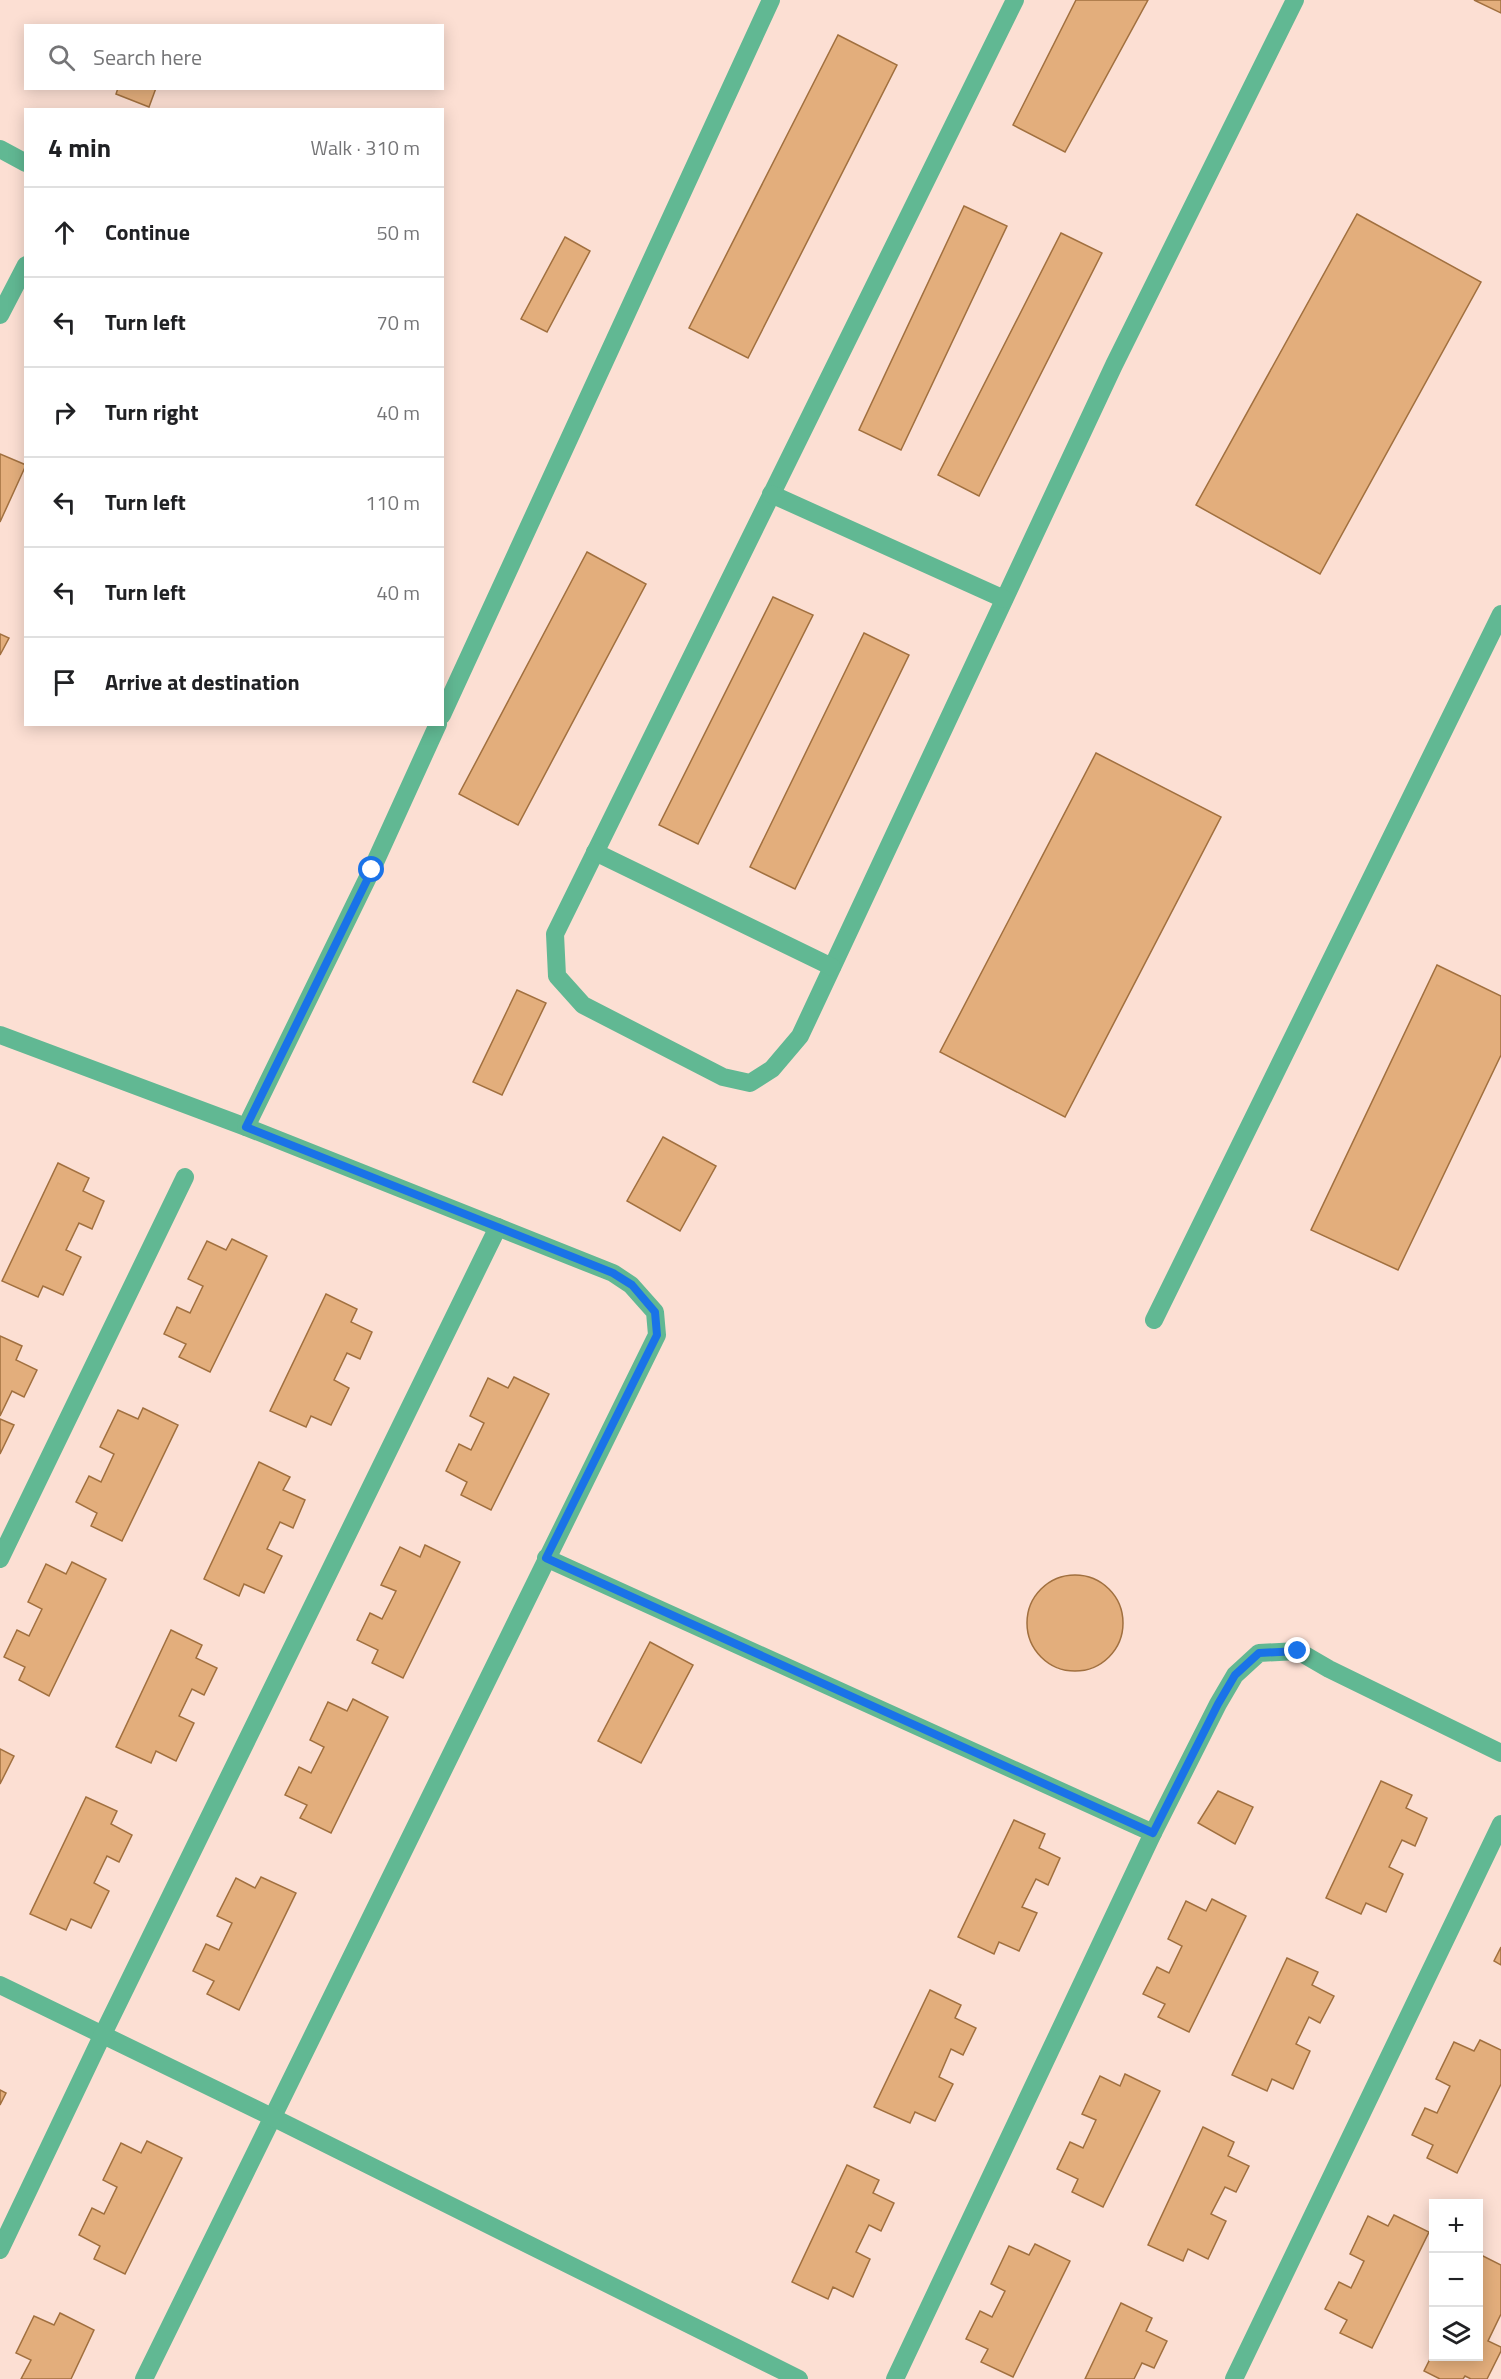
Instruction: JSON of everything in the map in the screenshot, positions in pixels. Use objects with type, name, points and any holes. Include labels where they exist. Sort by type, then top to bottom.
[{"type":"street","points":[[444,711],[771,0]]},
{"type":"street","points":[[1015,0],[555,934],[557,976],[583,1005],[723,1077],[750,1083],[772,1069],[800,1036],[1114,365],[1295,0]]},
{"type":"street","points":[[0,149],[24,162]]},
{"type":"street","points":[[0,315],[24,269]]},
{"type":"street","points":[[771,494],[1004,599]]},
{"type":"street","points":[[1154,1320],[1501,614]]},
{"type":"street","points":[[246,1127],[372,870],[437,726]]},
{"type":"street","points":[[595,852],[831,967]]},
{"type":"street","points":[[0,1035],[246,1127],[613,1273],[632,1285],[655,1312],[657,1335],[144,2379]]},
{"type":"street","points":[[0,1559],[185,1177]]},
{"type":"street","points":[[0,2250],[103,2034],[498,1227]]},
{"type":"street","points":[[546,1558],[1153,1833]]},
{"type":"street","points":[[895,2379],[1153,1833],[1235,1675],[1259,1653],[1298,1651],[1329,1669],[1501,1753]]},
{"type":"street","points":[[1234,2379],[1501,1824]]},
{"type":"street","points":[[0,1985],[274,2118],[799,2379]]},
{"type":"building","points":[[1076,0],[1148,0],[1065,152],[1013,125]]},
{"type":"building","points":[[1474,0],[1501,0],[1501,13]]},
{"type":"building","points":[[838,35],[897,65],[748,358],[689,328]]},
{"type":"building","points":[[117,90],[155,90],[149,107],[116,94]]},
{"type":"building","points":[[964,206],[1007,226],[901,450],[859,430]]},
{"type":"building","points":[[1357,214],[1481,282],[1320,574],[1196,505]]},
{"type":"building","points":[[1061,233],[1102,253],[979,496],[938,475]]},
{"type":"building","points":[[565,237],[590,251],[547,332],[521,319]]},
{"type":"building","points":[[0,454],[24,464],[24,469],[0,522]]},
{"type":"building","points":[[587,552],[646,584],[518,825],[459,794]]},
{"type":"building","points":[[773,597],[813,615],[698,844],[659,825]]},
{"type":"building","points":[[864,633],[909,655],[795,889],[750,867]]},
{"type":"building","points":[[0,634],[9,638],[0,655]]},
{"type":"building","points":[[1096,753],[1221,817],[1065,1117],[940,1052]]},
{"type":"building","points":[[1437,965],[1501,996],[1501,1055],[1398,1270],[1311,1230]]},
{"type":"building","points":[[517,990],[546,1003],[502,1095],[473,1082]]},
{"type":"building","points":[[663,1137],[716,1166],[680,1231],[627,1201]]},
{"type":"building","points":[[58,1163],[89,1178],[83,1191],[104,1201],[92,1229],[79,1223],[66,1250],[81,1257],[63,1295],[43,1286],[38,1297],[2,1281]]},
{"type":"building","points":[[232,1239],[267,1256],[210,1372],[179,1357],[186,1344],[164,1334],[177,1307],[190,1313],[203,1286],[188,1279],[207,1241],[226,1250]]},
{"type":"building","points":[[326,1294],[357,1309],[351,1322],[372,1332],[360,1359],[347,1353],[334,1380],[349,1388],[331,1425],[311,1416],[306,1427],[270,1411]]},
{"type":"building","points":[[0,1336],[22,1346],[16,1360],[37,1370],[24,1397],[12,1391],[0,1416]]},
{"type":"building","points":[[514,1377],[549,1394],[491,1510],[461,1495],[467,1482],[446,1471],[459,1444],[471,1450],[484,1423],[470,1416],[488,1378],[508,1388]]},
{"type":"building","points":[[143,1408],[178,1425],[122,1541],[91,1526],[97,1513],[76,1502],[89,1476],[101,1482],[114,1454],[100,1447],[118,1410],[138,1419]]},
{"type":"building","points":[[0,1419],[14,1425],[0,1454]]},
{"type":"building","points":[[259,1462],[290,1477],[283,1490],[305,1500],[293,1528],[280,1522],[267,1549],[282,1556],[264,1593],[244,1584],[239,1596],[204,1579]]},
{"type":"building","points":[[425,1545],[460,1562],[403,1678],[372,1663],[378,1650],[357,1640],[370,1613],[382,1619],[396,1591],[381,1585],[400,1547],[420,1557]]},
{"type":"building","points":[[72,1562],[106,1579],[49,1696],[19,1680],[25,1667],[4,1657],[17,1630],[29,1636],[42,1609],[28,1602],[46,1564],[66,1574]]},
{"type":"building","points":[[1075,1575],[1093,1578],[1109,1589],[1120,1605],[1123,1623],[1120,1641],[1109,1657],[1093,1668],[1075,1671],[1057,1668],[1041,1657],[1030,1641],[1027,1623],[1030,1605],[1041,1589],[1057,1578]]},
{"type":"building","points":[[171,1630],[202,1645],[196,1658],[217,1668],[204,1695],[192,1689],[179,1716],[194,1723],[176,1761],[156,1751],[151,1763],[116,1747]]},
{"type":"building","points":[[650,1642],[693,1665],[641,1763],[598,1741]]},
{"type":"building","points":[[353,1699],[388,1717],[331,1833],[300,1818],[307,1805],[285,1795],[299,1767],[311,1773],[324,1747],[310,1740],[328,1702],[347,1711]]},
{"type":"building","points":[[0,1749],[14,1756],[0,1784]]},
{"type":"building","points":[[1381,1781],[1412,1795],[1406,1808],[1427,1818],[1415,1846],[1402,1840],[1389,1867],[1403,1874],[1386,1912],[1366,1903],[1361,1914],[1326,1898]]},
{"type":"building","points":[[1218,1791],[1253,1807],[1235,1844],[1198,1823]]},
{"type":"building","points":[[86,1797],[117,1811],[111,1824],[132,1835],[119,1862],[107,1856],[94,1883],[109,1891],[91,1928],[71,1919],[66,1930],[30,1914]]},
{"type":"building","points":[[1014,1820],[1045,1834],[1039,1848],[1060,1858],[1048,1885],[1036,1879],[1022,1907],[1037,1913],[1019,1951],[999,1942],[994,1954],[958,1937]]},
{"type":"building","points":[[261,1877],[296,1893],[239,2010],[207,1994],[214,1981],[193,1971],[206,1944],[219,1950],[232,1923],[217,1916],[236,1878],[255,1888]]},
{"type":"building","points":[[1212,1899],[1246,1916],[1189,2032],[1158,2017],[1165,2004],[1143,1994],[1157,1967],[1169,1973],[1182,1946],[1168,1939],[1186,1901],[1206,1911]]},
{"type":"building","points":[[1501,1947],[1501,1965],[1494,1961]]},
{"type":"building","points":[[1287,1958],[1318,1972],[1312,1985],[1334,1996],[1320,2023],[1309,2017],[1296,2044],[1310,2051],[1293,2089],[1272,2079],[1267,2091],[1232,2075]]},
{"type":"building","points":[[930,1990],[961,2005],[955,2018],[976,2028],[963,2055],[951,2049],[939,2077],[953,2084],[935,2121],[915,2112],[910,2123],[874,2107]]},
{"type":"building","points":[[1480,2040],[1501,2050],[1501,2084],[1457,2173],[1427,2158],[1433,2145],[1412,2135],[1425,2108],[1437,2113],[1450,2086],[1436,2079],[1454,2042],[1474,2051]]},
{"type":"building","points":[[1125,2074],[1160,2091],[1103,2207],[1072,2192],[1078,2179],[1057,2169],[1070,2142],[1083,2148],[1096,2120],[1082,2114],[1100,2076],[1120,2086]]},
{"type":"building","points":[[0,2090],[6,2093],[0,2105]]},
{"type":"building","points":[[1203,2127],[1234,2142],[1228,2156],[1249,2166],[1236,2192],[1225,2187],[1211,2214],[1226,2221],[1208,2259],[1188,2249],[1183,2261],[1148,2245]]},
{"type":"building","points":[[147,2141],[182,2158],[125,2274],[94,2259],[100,2246],[79,2235],[92,2208],[104,2214],[117,2187],[103,2180],[121,2143],[141,2153]]},
{"type":"building","points":[[847,2165],[879,2180],[873,2193],[894,2203],[881,2231],[869,2225],[856,2252],[870,2259],[853,2297],[833,2287],[828,2299],[792,2282]]},
{"type":"building","points":[[1394,2215],[1429,2232],[1372,2348],[1340,2333],[1347,2320],[1325,2309],[1339,2282],[1351,2288],[1364,2261],[1350,2254],[1368,2216],[1388,2226]]},
{"type":"building","points":[[1035,2244],[1070,2261],[1013,2377],[981,2362],[988,2349],[966,2339],[980,2311],[992,2317],[1005,2291],[991,2284],[1009,2246],[1029,2255]]},
{"type":"building","points":[[1483,2256],[1501,2265],[1501,2314],[1488,2341],[1501,2347],[1501,2351],[1487,2379],[1471,2379],[1465,2376],[1463,2379],[1440,2379],[1424,2371],[1429,2361],[1483,2361]]},
{"type":"building","points":[[1121,2303],[1152,2318],[1146,2331],[1167,2341],[1154,2368],[1142,2363],[1134,2379],[1085,2379]]},
{"type":"building","points":[[60,2313],[94,2330],[71,2379],[21,2379],[31,2360],[16,2353],[34,2316],[54,2325]]},
{"type":"route","points":[[372,870],[246,1127],[613,1273],[632,1285],[655,1312],[657,1335],[546,1558],[1153,1833],[1235,1675],[1259,1653],[1298,1651]]}]
